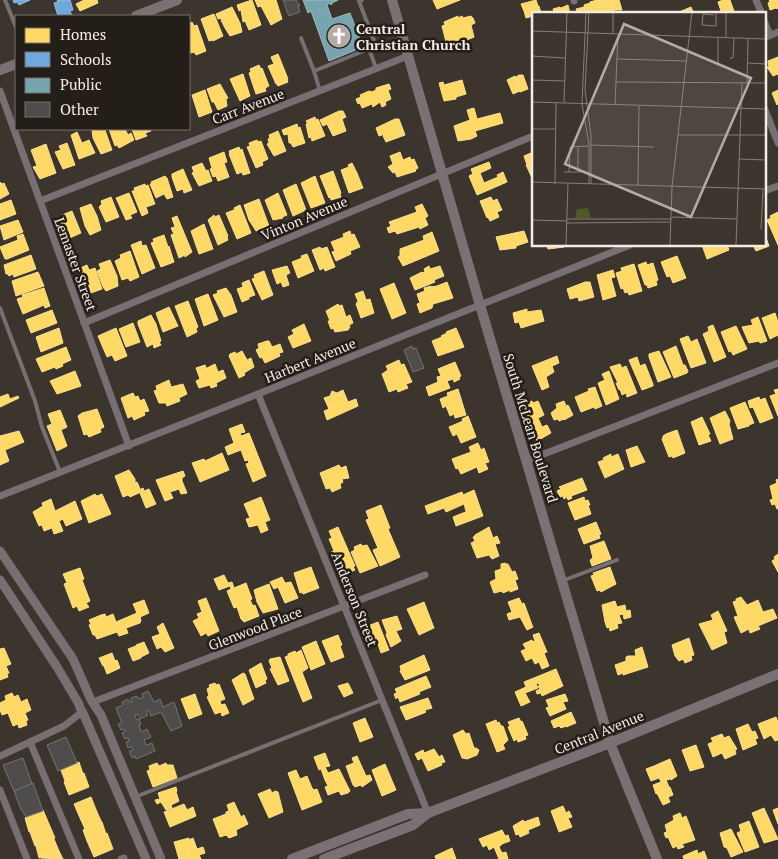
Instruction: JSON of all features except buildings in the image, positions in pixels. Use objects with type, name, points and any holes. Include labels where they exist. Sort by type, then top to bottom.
[{"type":"main road","points":[[139,15],[177,0]]},
{"type":"main road","name":"South McLean Boulevard","points":[[392,0],[610,743],[657,859]]},
{"type":"main road","points":[[0,70],[15,64]]},
{"type":"main road","name":"Central Avenue","points":[[324,859],[413,825],[428,813],[610,743],[778,674]]},
{"type":"main road","name":"Central Avenue","points":[[292,859],[408,814],[428,813]]},
{"type":"street","points":[[756,0],[761,12]]},
{"type":"street","points":[[767,36],[778,32]]},
{"type":"street","name":"Carr Avenue","points":[[40,201],[408,56]]},
{"type":"street","name":"Lemaster Street","points":[[0,91],[130,446]]},
{"type":"street","points":[[766,112],[778,143]]},
{"type":"street","name":"Vinton Avenue","points":[[84,323],[532,136]]},
{"type":"street","points":[[766,191],[778,186]]},
{"type":"street","name":"Harbert Avenue","points":[[0,496],[130,446],[628,246]]},
{"type":"street","points":[[526,461],[778,364]]},
{"type":"street","name":"Anderson Street","points":[[258,394],[428,813]]},
{"type":"street","points":[[0,551],[73,659],[92,702],[101,716],[161,859]]},
{"type":"street","name":"Glenwood Place","points":[[92,702],[425,575]]},
{"type":"street","points":[[0,580],[58,667],[82,710],[146,859]]},
{"type":"street","points":[[82,710],[88,713],[92,711],[92,702]]},
{"type":"street","points":[[0,756],[64,726],[82,710]]},
{"type":"street","points":[[30,742],[79,859]]},
{"type":"street","points":[[0,790],[27,859]]},
{"type":"lane","points":[[5,0],[15,25]]},
{"type":"lane","points":[[314,71],[376,46],[359,1],[362,0]]},
{"type":"lane","points":[[301,38],[320,90]]},
{"type":"lane","points":[[369,49],[376,68]]},
{"type":"lane","points":[[0,308],[60,472]]},
{"type":"lane","points":[[562,581],[617,560]]},
{"type":"lane","points":[[135,797],[382,700]]},
{"type":"place","name":"Central Christian Church","points":[[339,36]]}]
